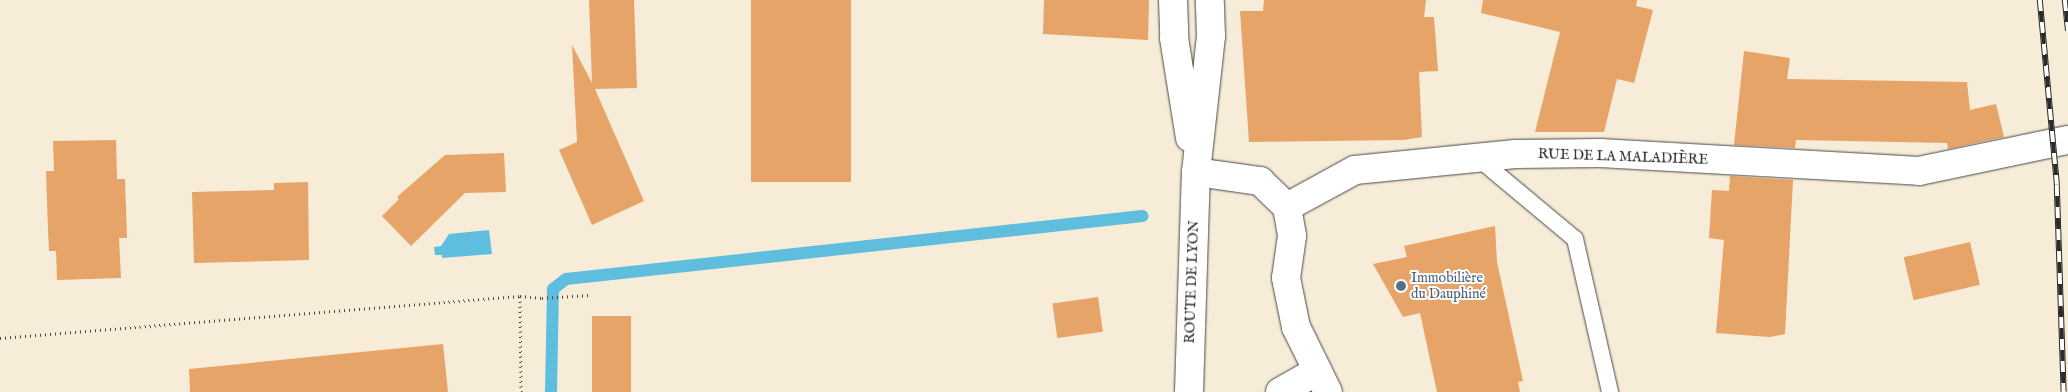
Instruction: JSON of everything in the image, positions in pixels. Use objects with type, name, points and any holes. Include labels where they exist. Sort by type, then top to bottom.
[{"type":"street","points":[[1173,0],[1174,38],[1196,172]]},
{"type":"street","points":[[1196,172],[1211,36],[1210,0]]},
{"type":"street","name":"RUE DE LA MALADIÈRE","points":[[1287,207],[1355,170],[1478,158],[1600,153],[1919,171],[2068,140]]},
{"type":"street","points":[[1196,172],[1260,180],[1287,207],[1292,236],[1286,278],[1296,327],[1323,381],[1280,392]]},
{"type":"street","name":"ROUTE DE LYON","points":[[1189,392],[1196,172]]},
{"type":"lane","points":[[1478,158],[1575,239],[1610,392]]},
{"type":"path","points":[[520,296],[521,392]]},
{"type":"path","points":[[0,338],[520,296],[564,298],[590,296]]},
{"type":"water","points":[[489,230],[492,254],[442,258],[442,255],[435,255],[434,247],[441,246],[449,234]]},
{"type":"building","points":[[589,0],[634,0],[637,88],[595,89],[644,201],[592,225],[559,150],[577,142],[572,45],[592,83]]},
{"type":"building","points":[[751,0],[851,0],[851,182],[751,182]]},
{"type":"building","points":[[1044,0],[1149,0],[1148,40],[1043,34]]},
{"type":"building","points":[[1264,0],[1426,0],[1424,17],[1434,17],[1438,71],[1419,72],[1422,137],[1403,140],[1249,142],[1240,11],[1263,11]]},
{"type":"building","points":[[1483,0],[1637,0],[1636,6],[1653,10],[1634,83],[1617,79],[1604,132],[1535,132],[1560,32],[1481,13]]},
{"type":"building","points":[[1744,51],[1790,58],[1787,79],[1967,82],[1970,110],[1996,104],[2004,137],[1948,149],[1947,143],[1796,140],[1795,148],[1734,145]]},
{"type":"building","points":[[116,140],[117,179],[125,179],[127,238],[119,238],[121,278],[57,280],[56,251],[49,251],[46,171],[54,171],[53,141]]},
{"type":"building","points":[[504,153],[506,192],[465,193],[411,246],[382,216],[399,199],[397,197],[445,155]]},
{"type":"building","points":[[1730,176],[1793,180],[1785,334],[1770,337],[1716,333],[1724,240],[1709,238],[1712,190],[1729,191]]},
{"type":"building","points":[[308,182],[309,260],[194,263],[192,192],[274,190],[274,183]]},
{"type":"building","points":[[1495,226],[1497,262],[1523,381],[1518,382],[1520,392],[1437,392],[1420,313],[1403,317],[1373,264],[1407,257],[1404,246]]},
{"type":"building","points":[[1970,242],[1980,285],[1914,300],[1904,257]]},
{"type":"building","points":[[1098,297],[1103,332],[1057,338],[1052,303]]},
{"type":"building","points":[[592,316],[631,316],[631,392],[592,392]]},
{"type":"building","points":[[443,344],[448,392],[190,392],[189,369]]},
{"type":"waterway","points":[[551,392],[553,289],[566,279],[1143,216]]},
{"type":"railway","points":[[2040,0],[2057,185],[2064,392]]},
{"type":"railway","points":[[2065,0],[2068,31]]},
{"type":"place","name":"Immobilière du Dauphiné","points":[[1401,286]]}]
